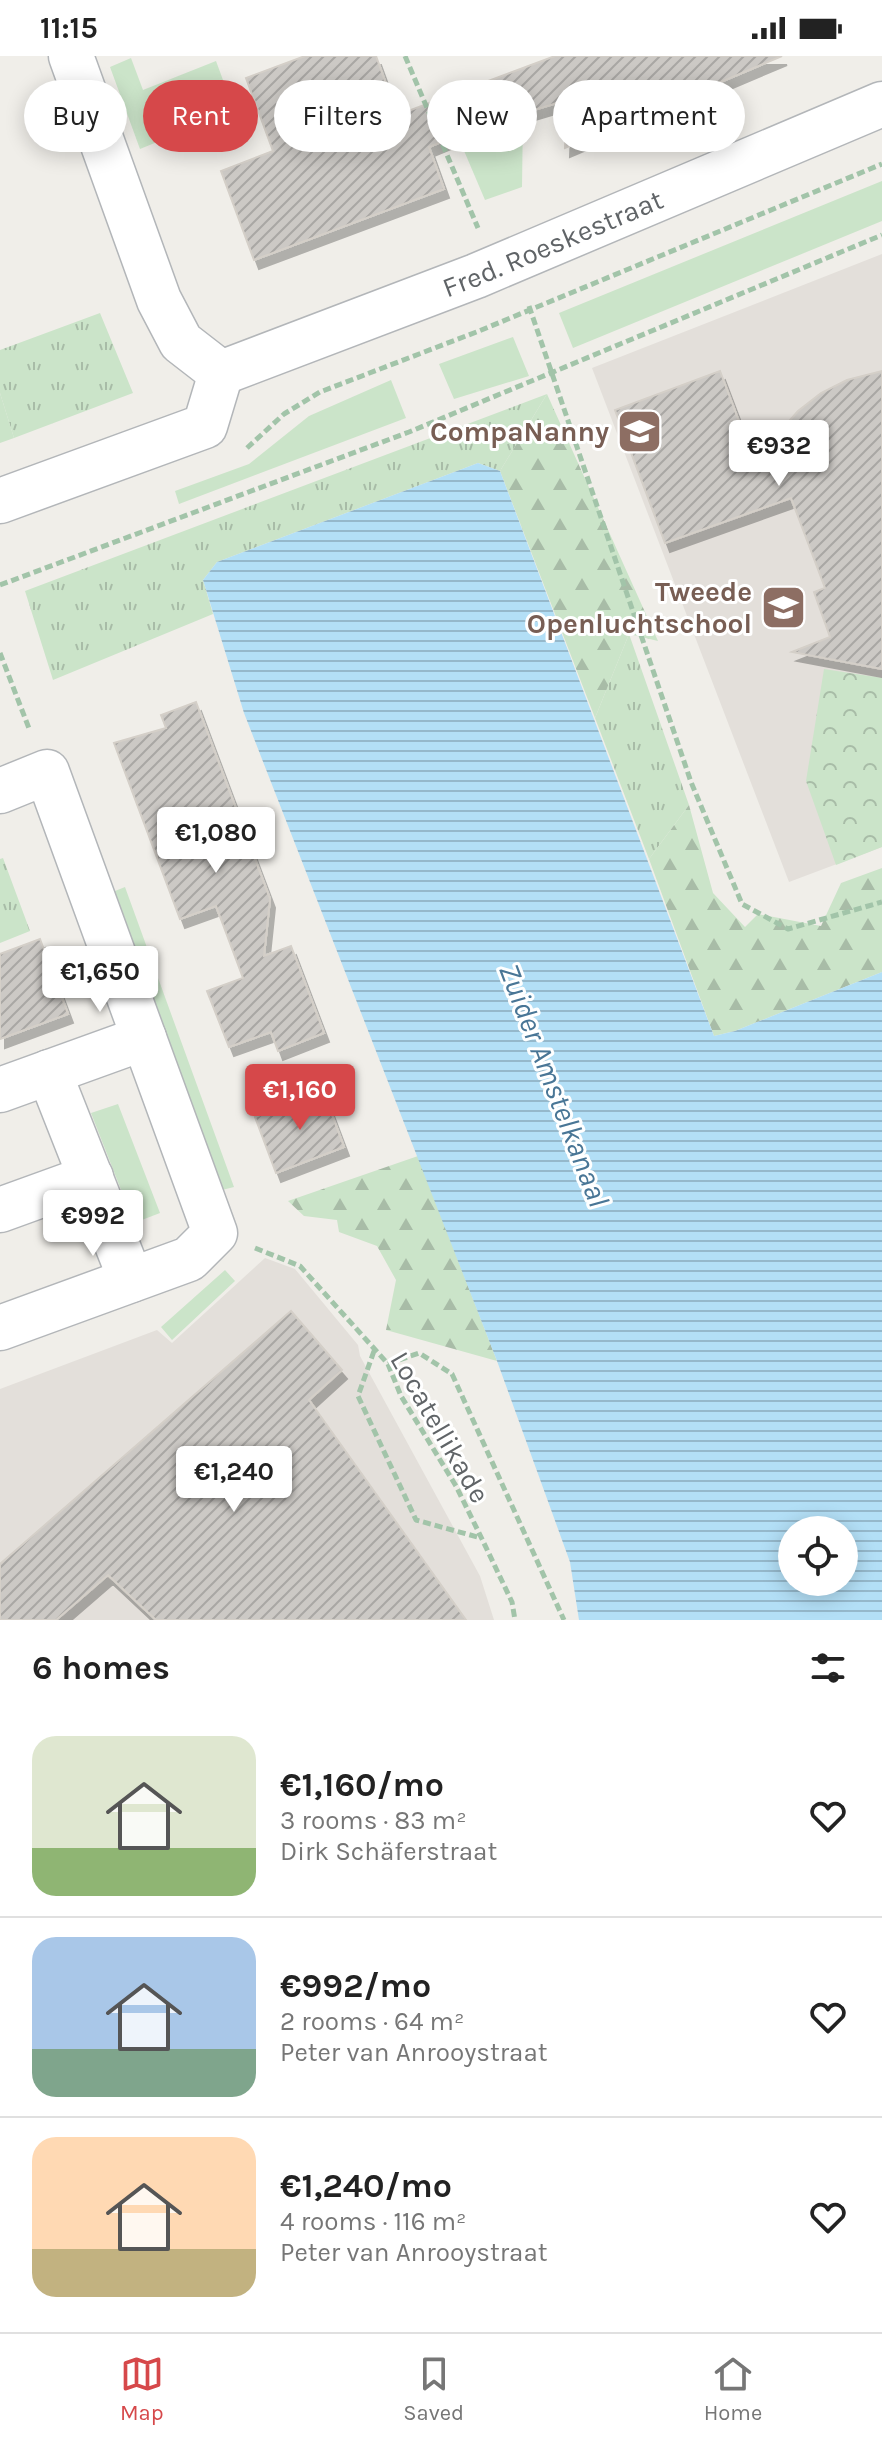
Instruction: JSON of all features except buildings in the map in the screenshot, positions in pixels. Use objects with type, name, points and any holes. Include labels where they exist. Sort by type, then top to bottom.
[{"type":"street","points":[[0,501],[205,426],[221,373],[181,342],[159,300],[71,56]]},
{"type":"street","name":"Fred. Roeskestraat","points":[[221,373],[495,268],[882,104]]},
{"type":"street","points":[[0,791],[47,772],[215,1233],[189,1259],[0,1328]]},
{"type":"street","points":[[0,1090],[144,1038]]},
{"type":"street","points":[[49,1072],[131,1280]]},
{"type":"street","points":[[0,1210],[91,1177]]},
{"type":"path","points":[[405,56],[495,268]]},
{"type":"path","points":[[245,450],[284,414],[320,392],[882,164]]},
{"type":"path","points":[[0,585],[409,432],[882,235]]},
{"type":"path","points":[[529,308],[691,782],[742,904],[788,929],[882,902]]},
{"type":"path","points":[[0,653],[47,772]]},
{"type":"path","name":"Locatellikade","points":[[215,1233],[300,1266],[388,1364],[401,1396],[456,1486],[512,1602],[515,1620]]},
{"type":"path","points":[[374,1351],[358,1396],[416,1520],[482,1539]]},
{"type":"path","points":[[388,1364],[419,1353],[452,1374],[564,1620]]},
{"type":"shaded area","name":"Tweede Openluchtschool","points":[[882,254],[882,847],[789,882],[592,368]]},
{"type":"shaded area","points":[[265,1258],[295,1269],[358,1345],[360,1356],[480,1576],[494,1620],[0,1620],[0,1389],[157,1330],[172,1343]]},
{"type":"green space","points":[[131,58],[143,90],[143,148],[140,149],[127,113],[127,80],[115,80],[110,67]]},
{"type":"green space","points":[[216,61],[223,80],[168,80]]},
{"type":"green space","points":[[465,152],[522,152],[522,187],[485,200]]},
{"type":"green space","points":[[882,181],[882,221],[573,348],[559,313]]},
{"type":"green space","points":[[100,313],[133,393],[14,438],[0,393],[0,350]]},
{"type":"green space","points":[[513,337],[529,376],[454,399],[439,364]]},
{"type":"green space","points":[[391,380],[406,418],[179,504],[175,491],[249,464],[309,416]]},
{"type":"green space","points":[[0,393],[14,438],[0,443]]},
{"type":"green space","points":[[547,394],[500,471],[478,463],[217,562],[203,580],[213,614],[53,680],[25,591]]},
{"type":"green space","points":[[547,394],[658,641],[629,634],[595,718],[500,471]]},
{"type":"green space","points":[[629,634],[689,805],[649,859],[595,718]]},
{"type":"green space","points":[[824,669],[882,678],[882,847],[836,865],[806,781]]},
{"type":"green space","points":[[689,805],[713,893],[745,927],[758,914],[821,926],[841,883],[882,868],[882,972],[735,1031],[714,1036],[649,859]]},
{"type":"green space","points":[[3,858],[30,931],[0,943],[0,859]]},
{"type":"green space","points":[[125,887],[234,1187],[222,1190],[110,893]]},
{"type":"green space","points":[[118,1104],[160,1213],[134,1223],[91,1113]]},
{"type":"green space","points":[[418,1156],[497,1361],[386,1330],[396,1280],[377,1246],[339,1232],[337,1220],[304,1216],[288,1201]]},
{"type":"green space","points":[[225,1270],[235,1281],[172,1340],[161,1327]]},
{"type":"water","name":"Zuider Amstelkanaal","points":[[478,463],[500,471],[714,1036],[735,1031],[882,972],[882,1620],[579,1620],[570,1562],[497,1361],[244,713],[203,580],[217,562]]},
{"type":"place","name":"CompaNanny","points":[[640,431]]},
{"type":"place","name":"Tweede Openluchtschool","points":[[783,607]]}]
